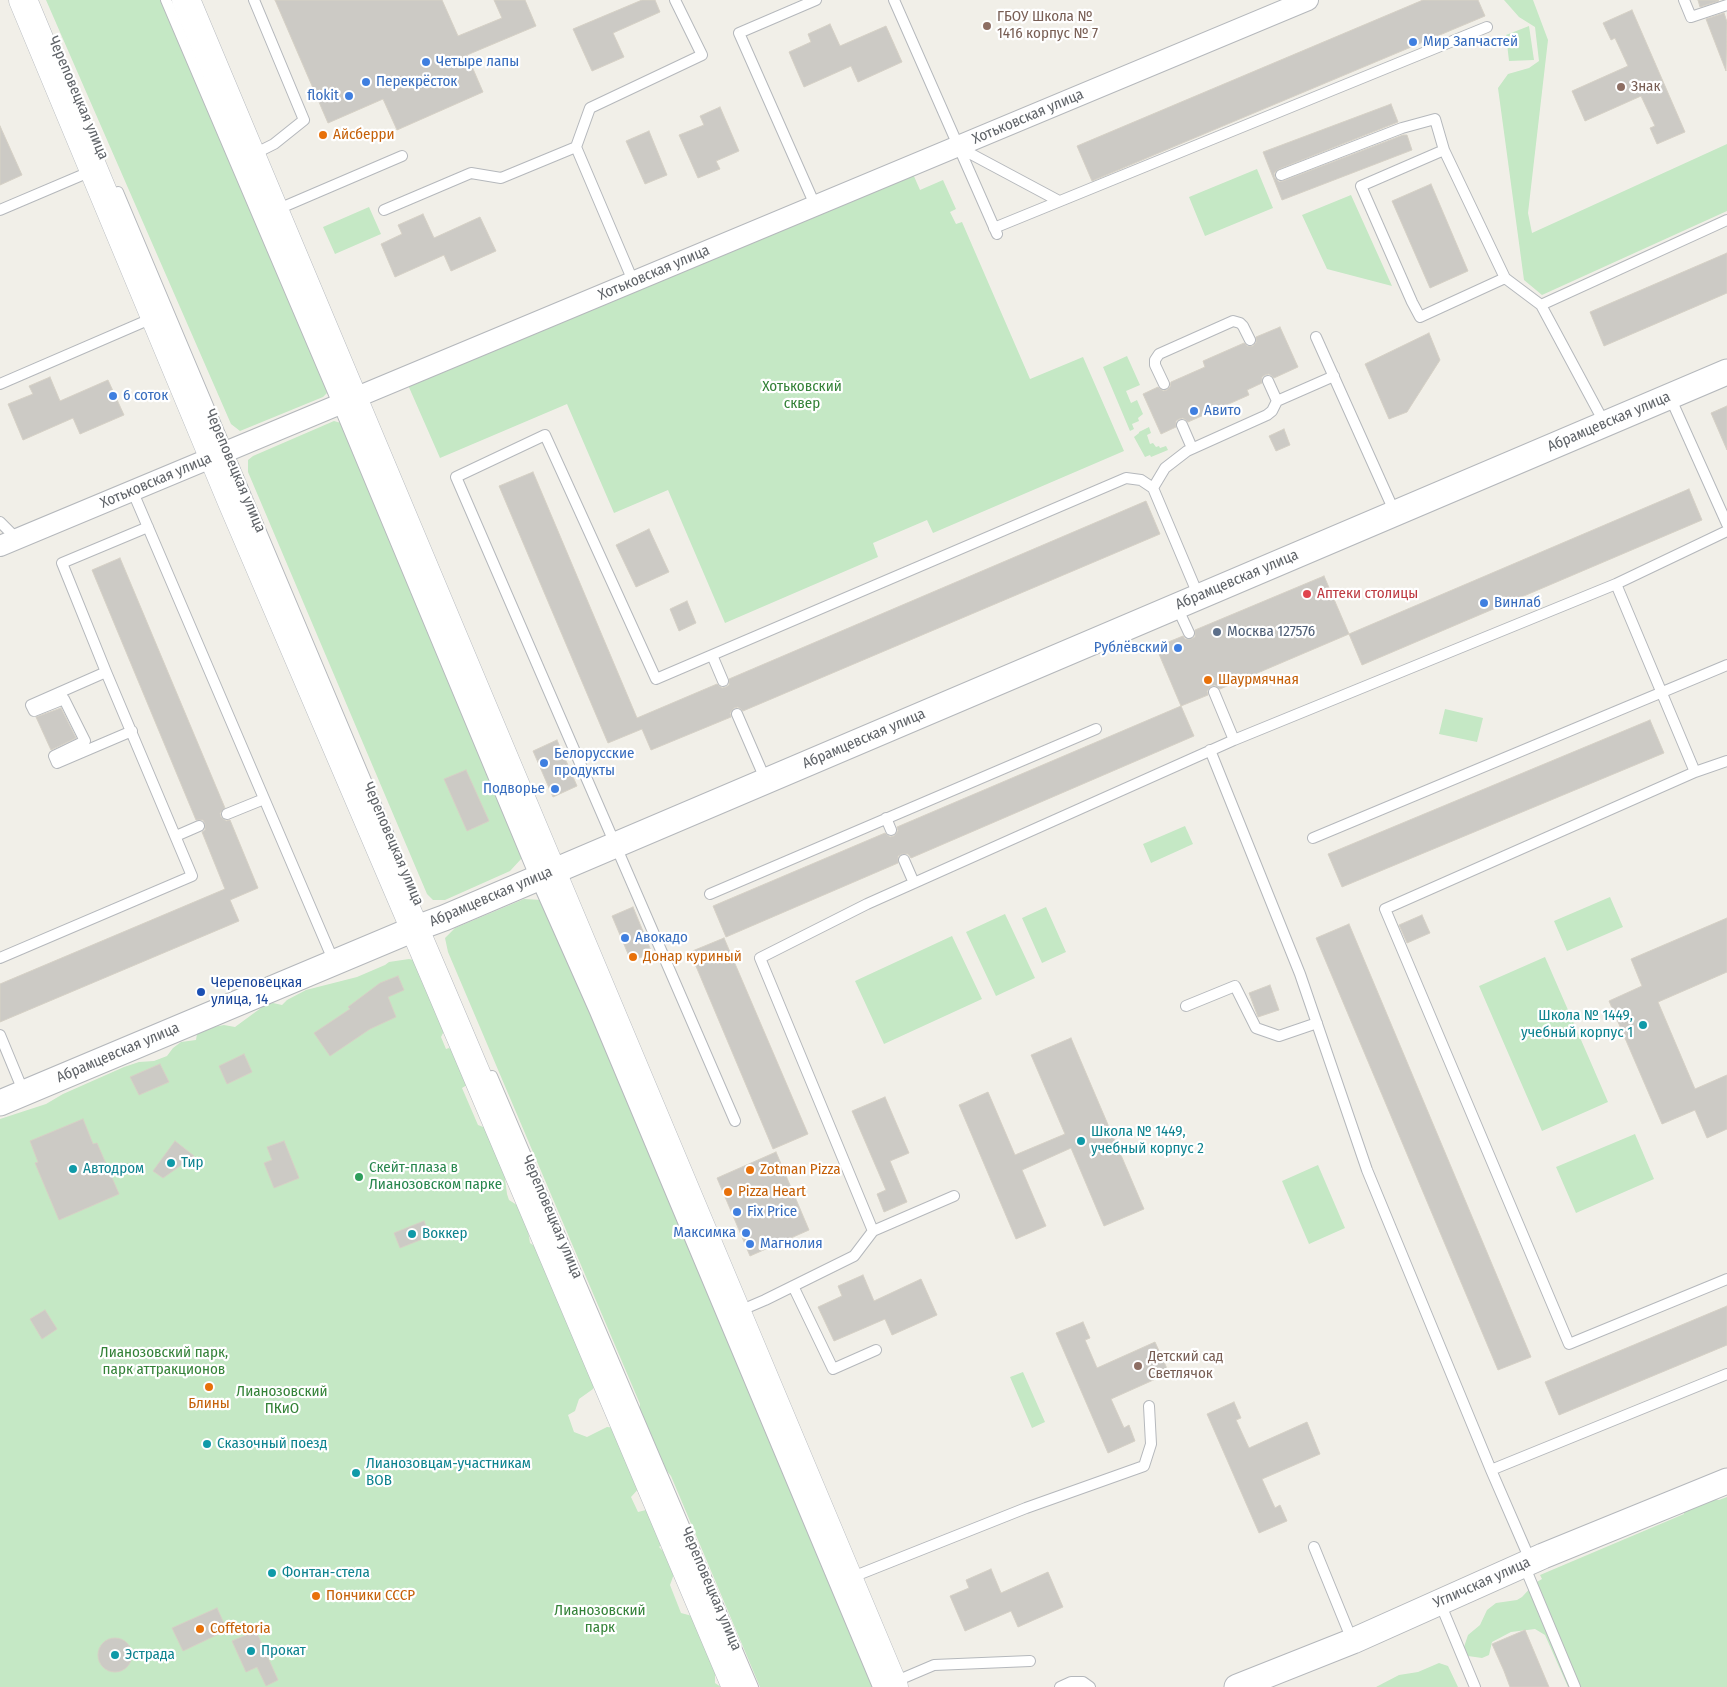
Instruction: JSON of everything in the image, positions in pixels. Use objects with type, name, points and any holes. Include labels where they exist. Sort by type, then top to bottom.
[{"type":"main road","name":"Череповецкая улица","points":[[23,0],[104,175],[155,317],[220,454],[424,925],[736,1687]]},
{"type":"main road","points":[[186,0],[275,211],[346,401],[544,875],[577,930],[849,1579],[888,1686]]},
{"type":"street","name":"Хотьковская улица","points":[[8,543],[958,147],[1279,6],[1308,0]]},
{"type":"street","name":"Абрамцевская улица","points":[[0,1103],[544,875],[1727,372]]},
{"type":"street","name":"Угличская улица","points":[[1237,1687],[1353,1641],[1528,1563],[1727,1482]]},
{"type":"lane","points":[[166,0],[346,401]]},
{"type":"lane","points":[[251,155],[274,144],[304,120],[254,0]]},
{"type":"lane","points":[[633,281],[576,147],[590,108],[702,55],[675,0]]},
{"type":"lane","points":[[816,0],[739,33],[816,205]]},
{"type":"lane","points":[[894,0],[996,231],[1059,201],[1487,27]]},
{"type":"lane","points":[[1684,0],[1691,17],[1727,5]]},
{"type":"lane","points":[[1280,175],[1402,128],[1435,118],[1444,150],[1505,278],[1541,305],[1604,424]]},
{"type":"lane","points":[[384,210],[471,173],[501,178],[576,147]]},
{"type":"lane","points":[[958,147],[1059,201]]},
{"type":"lane","points":[[1444,150],[1361,186],[1412,302],[1420,317],[1505,278]]},
{"type":"lane","points":[[275,211],[402,156]]},
{"type":"lane","points":[[0,210],[104,175]]},
{"type":"lane","name":"Череповецкая улица","points":[[104,175],[220,454],[398,856]]},
{"type":"lane","points":[[1541,305],[1727,220]]},
{"type":"lane","points":[[0,384],[155,317]]},
{"type":"lane","points":[[1164,384],[1155,365],[1155,360],[1159,354],[1233,321],[1243,326],[1250,340]]},
{"type":"lane","points":[[1316,337],[1395,513]]},
{"type":"lane","points":[[1152,488],[1165,468],[1192,448],[1267,415],[1272,411],[1277,401],[1334,376]]},
{"type":"lane","points":[[1268,381],[1277,401]]},
{"type":"lane","points":[[1670,396],[1727,524]]},
{"type":"lane","points":[[1182,424],[1192,448]]},
{"type":"lane","points":[[735,1121],[456,477],[545,435],[656,679],[1126,478],[1141,480],[1152,488],[1188,601],[1189,633]]},
{"type":"lane","points":[[132,490],[334,963]]},
{"type":"lane","points":[[0,522],[8,543]]},
{"type":"lane","points":[[0,958],[192,876],[62,563],[148,527]]},
{"type":"lane","points":[[873,1231],[760,958],[867,904],[1210,750],[1616,584],[1727,531]]},
{"type":"lane","points":[[1616,584],[1695,772]]},
{"type":"lane","points":[[712,655],[723,682]]},
{"type":"lane","points":[[1313,838],[1727,666]]},
{"type":"lane","points":[[106,672],[31,705],[34,711],[64,698],[85,742],[54,756],[57,764],[132,731]]},
{"type":"lane","points":[[1214,692],[1234,740]]},
{"type":"lane","points":[[737,714],[766,781]]},
{"type":"lane","points":[[710,894],[1096,729]]},
{"type":"lane","points":[[1210,750],[1296,966],[1367,1170],[1491,1470],[1575,1687]]},
{"type":"lane","points":[[1727,761],[1695,772],[1385,909],[1569,1344],[1727,1279]]},
{"type":"lane","points":[[227,814],[264,799]]},
{"type":"lane","points":[[886,818],[892,830]]},
{"type":"lane","points":[[176,836],[199,826]]},
{"type":"lane","points":[[904,860],[914,883]]},
{"type":"lane","points":[[544,875],[598,1021],[888,1686],[934,1665],[1030,1661]]},
{"type":"lane","points":[[1186,1006],[1235,986],[1256,1028],[1279,1036],[1317,1024]]},
{"type":"lane","points":[[0,1035],[24,1093]]},
{"type":"lane","name":"Череповецкая улица","points":[[488,1068],[753,1687]]},
{"type":"lane","points":[[736,1312],[854,1256],[873,1231],[954,1196]]},
{"type":"lane","points":[[793,1286],[833,1369],[876,1350]]},
{"type":"lane","points":[[1491,1470],[1727,1374]]},
{"type":"lane","points":[[849,1579],[1026,1508],[1144,1466],[1151,1444],[1150,1406]]},
{"type":"lane","points":[[1314,1547],[1353,1641]]},
{"type":"lane","points":[[1439,1602],[1475,1687]]},
{"type":"lane","points":[[1060,1687],[1071,1682],[1083,1682],[1090,1687]]},
{"type":"green space","points":[[46,0],[165,0],[328,392],[323,397],[240,431],[231,424]]},
{"type":"green space","points":[[1504,0],[1533,0],[1548,40],[1528,213],[1532,233],[1727,144],[1727,211],[1542,295],[1524,280],[1498,88],[1508,74],[1529,68],[1539,61],[1535,27],[1519,17]]},
{"type":"green space","points":[[1529,26],[1534,60],[1509,61],[1506,35]]},
{"type":"green space","points":[[1257,169],[1273,208],[1205,236],[1189,197]]},
{"type":"green space","name":"Хотьковский сквер","points":[[913,174],[920,190],[943,180],[956,209],[950,212],[956,224],[962,222],[1030,379],[1083,357],[1124,451],[933,533],[927,520],[873,543],[878,557],[725,623],[668,490],[614,513],[567,404],[440,458],[408,385]]},
{"type":"green space","points":[[1351,195],[1392,286],[1327,269],[1302,215]]},
{"type":"green space","points":[[369,207],[381,234],[335,254],[323,227]]},
{"type":"green space","points":[[1127,356],[1140,385],[1126,391],[1131,403],[1137,400],[1143,414],[1138,418],[1139,421],[1132,424],[1134,429],[1130,431],[1103,367]]},
{"type":"green space","points":[[334,421],[348,425],[522,840],[522,858],[510,871],[445,900],[433,900],[427,894],[248,472],[248,460],[253,456]]},
{"type":"green space","points":[[1149,427],[1151,433],[1147,435],[1150,444],[1153,443],[1156,447],[1159,446],[1160,448],[1166,446],[1168,450],[1151,457],[1150,455],[1145,457],[1134,437]]},
{"type":"green space","points":[[1445,709],[1483,718],[1477,742],[1439,734]]},
{"type":"green space","points":[[1185,826],[1193,844],[1151,863],[1143,844]]},
{"type":"green space","points":[[1610,897],[1623,927],[1567,951],[1554,921]]},
{"type":"green space","points":[[524,899],[542,900],[886,1687],[760,1687],[671,1476],[658,1460],[639,1417],[640,1404],[448,952],[445,938],[455,928]]},
{"type":"green space","points":[[1046,907],[1066,952],[1042,963],[1022,918]]},
{"type":"green space","points":[[1005,914],[1035,978],[996,996],[966,932]]},
{"type":"green space","points":[[952,936],[982,999],[884,1044],[855,981]]},
{"type":"green space","points":[[1545,957],[1608,1102],[1542,1131],[1479,986]]},
{"type":"green space","name":"Лианозовский парк","points":[[409,959],[423,962],[448,1023],[441,1037],[446,1049],[449,1048],[466,1061],[472,1082],[462,1088],[478,1125],[494,1131],[510,1166],[505,1179],[509,1200],[520,1207],[526,1218],[530,1243],[539,1249],[600,1372],[593,1389],[579,1399],[575,1411],[568,1415],[574,1432],[587,1437],[607,1427],[627,1429],[641,1486],[631,1497],[638,1512],[646,1510],[665,1541],[659,1547],[665,1553],[674,1574],[670,1585],[681,1613],[696,1617],[715,1669],[715,1683],[721,1687],[0,1687],[0,1119],[46,1104],[63,1094],[124,1067],[139,1062],[154,1061],[167,1056],[181,1042],[196,1040],[197,1034],[208,1028],[224,1025],[235,1027],[265,1005],[273,1003],[282,1005],[287,1000],[306,990],[357,977],[389,962]]},
{"type":"green space","points":[[1635,1134],[1654,1179],[1576,1213],[1556,1167]]},
{"type":"green space","points":[[1318,1165],[1345,1228],[1309,1244],[1282,1181]]},
{"type":"green space","points":[[1023,1372],[1045,1422],[1032,1428],[1010,1377]]},
{"type":"green space","points":[[1727,1497],[1727,1687],[1568,1687],[1545,1635],[1535,1629],[1511,1632],[1492,1642],[1489,1655],[1482,1658],[1468,1656],[1464,1647],[1468,1635],[1480,1625],[1487,1610],[1496,1603],[1517,1600],[1522,1597],[1535,1583],[1542,1579],[1540,1575],[1684,1514],[1684,1512],[1714,1499],[1719,1500]]},
{"type":"green space","points":[[1439,1663],[1448,1666],[1458,1687],[1376,1687],[1399,1675],[1418,1672]]},
{"type":"building","name":"Перекрёсток","points":[[275,0],[442,0],[458,36],[502,18],[494,0],[525,0],[536,26],[467,55],[483,92],[397,130],[383,99],[328,123]]},
{"type":"building","points":[[642,0],[655,0],[660,12],[613,33],[624,57],[592,71],[573,29]]},
{"type":"building","points":[[1423,0],[1478,0],[1485,16],[1092,181],[1077,146]]},
{"type":"building","points":[[1698,0],[1718,0],[1719,1],[1700,7]]},
{"type":"building","points":[[1632,10],[1685,132],[1657,144],[1650,128],[1655,126],[1641,96],[1585,121],[1572,91],[1628,66],[1615,38],[1611,40],[1603,23]]},
{"type":"building","points":[[1724,13],[1727,22],[1726,71],[1706,19]]},
{"type":"building","points":[[830,24],[840,46],[886,26],[902,62],[858,82],[851,66],[804,87],[789,52],[811,42],[808,34]]},
{"type":"building","points":[[1391,104],[1398,122],[1279,169],[1274,173],[1275,178],[1279,182],[1283,181],[1403,135],[1407,135],[1412,150],[1282,200],[1263,152]]},
{"type":"building","points":[[720,107],[739,151],[716,161],[720,169],[698,178],[679,135],[704,125],[700,116]]},
{"type":"building","points":[[0,126],[22,175],[0,185]]},
{"type":"building","points":[[649,131],[667,175],[645,184],[626,141]]},
{"type":"building","points":[[1431,184],[1468,271],[1430,288],[1392,201]]},
{"type":"building","points":[[423,214],[434,238],[480,217],[496,251],[451,271],[444,255],[395,277],[381,244],[402,234],[398,225]]},
{"type":"building","points":[[1727,253],[1727,293],[1604,346],[1590,312]]},
{"type":"building","points":[[1280,327],[1298,367],[1274,378],[1269,374],[1265,375],[1262,377],[1262,383],[1247,390],[1249,395],[1188,422],[1183,418],[1179,419],[1176,421],[1176,427],[1161,434],[1143,394],[1158,387],[1163,391],[1167,390],[1171,382],[1205,367],[1203,361],[1244,343],[1247,346],[1253,346],[1256,343],[1256,337]]},
{"type":"building","points":[[1429,333],[1440,360],[1407,412],[1389,419],[1365,364]]},
{"type":"building","points":[[50,377],[60,401],[108,380],[124,415],[80,434],[73,418],[23,440],[8,404],[33,394],[29,386]]},
{"type":"building","points":[[1727,406],[1727,450],[1711,413]]},
{"type":"building","points":[[1284,429],[1290,445],[1276,451],[1269,436]]},
{"type":"building","points":[[533,472],[637,718],[717,684],[722,688],[726,687],[729,685],[729,679],[1146,501],[1160,534],[743,711],[738,707],[734,708],[730,713],[731,717],[651,750],[642,729],[608,743],[499,486]]},
{"type":"building","points":[[1689,489],[1702,520],[1362,665],[1349,634]]},
{"type":"building","points":[[649,529],[669,572],[636,587],[616,545]]},
{"type":"building","points":[[120,558],[225,808],[220,813],[221,817],[226,821],[230,820],[258,888],[230,900],[239,921],[0,1022],[0,984],[225,889],[202,832],[205,830],[205,824],[203,820],[196,820],[92,570]]},
{"type":"building","points":[[1324,576],[1349,634],[1220,689],[1215,685],[1211,686],[1207,691],[1208,695],[1181,706],[1156,647],[1183,636],[1185,639],[1191,639],[1195,637],[1195,630]]},
{"type":"building","points":[[687,601],[696,623],[679,631],[670,609]]},
{"type":"building","points":[[1181,706],[1194,736],[911,858],[908,854],[902,854],[898,856],[898,863],[726,937],[713,906],[885,833],[890,837],[894,836],[898,831],[897,827]]},
{"type":"building","points":[[61,708],[76,738],[51,750],[36,717]]},
{"type":"building","points":[[1650,720],[1664,753],[1342,887],[1328,854]]},
{"type":"building","points":[[557,740],[577,786],[553,797],[533,751]]},
{"type":"building","points":[[466,770],[489,821],[467,831],[444,779]]},
{"type":"building","points":[[633,907],[652,953],[631,961],[612,916]]},
{"type":"building","points":[[1422,915],[1430,933],[1407,943],[1399,925]]},
{"type":"building","name":"Школа № 1449, учебный корпус 1","points":[[1727,918],[1727,972],[1658,1002],[1695,1089],[1727,1075],[1727,1129],[1707,1138],[1695,1110],[1662,1124],[1609,1001],[1642,986],[1631,959]]},
{"type":"building","points":[[1349,924],[1531,1357],[1498,1370],[1316,938]]},
{"type":"building","points":[[724,938],[808,1134],[773,1149],[690,952]]},
{"type":"building","points":[[398,976],[404,990],[388,997],[396,1017],[370,1029],[330,1056],[314,1033],[350,1009],[348,1007],[380,983]]},
{"type":"building","points":[[1270,985],[1279,1010],[1258,1017],[1249,993]]},
{"type":"building","name":"Школа № 1449, учебный корпус 2","points":[[1071,1038],[1144,1209],[1104,1226],[1071,1148],[1022,1170],[1046,1226],[1016,1239],[959,1105],[988,1092],[1015,1155],[1065,1134],[1031,1055]]},
{"type":"building","points":[[244,1054],[252,1072],[227,1084],[219,1066]]},
{"type":"building","points":[[160,1064],[169,1082],[139,1095],[130,1077]]},
{"type":"building","points":[[885,1097],[909,1153],[890,1161],[907,1202],[884,1212],[877,1194],[886,1190],[852,1111]]},
{"type":"building","name":"Автодром","points":[[83,1119],[93,1144],[97,1143],[119,1194],[59,1220],[35,1163],[38,1162],[30,1141]]},
{"type":"building","name":"Тир","points":[[175,1141],[194,1156],[163,1178],[153,1171]]},
{"type":"building","points":[[284,1141],[299,1178],[274,1188],[264,1163],[272,1160],[267,1147]]},
{"type":"building","points":[[776,1152],[809,1230],[750,1256],[717,1178]]},
{"type":"building","name":"Воккер","points":[[424,1221],[430,1236],[400,1248],[394,1233]]},
{"type":"building","points":[[863,1275],[874,1301],[921,1279],[937,1315],[892,1335],[885,1319],[834,1341],[818,1307],[842,1296],[838,1286]]},
{"type":"building","points":[[1727,1306],[1727,1345],[1559,1415],[1545,1382]]},
{"type":"building","points":[[45,1310],[57,1329],[42,1339],[30,1319]]},
{"type":"building","points":[[1083,1322],[1090,1338],[1085,1340],[1097,1368],[1155,1342],[1169,1373],[1111,1399],[1124,1428],[1129,1425],[1135,1441],[1108,1453],[1056,1333]]},
{"type":"building","points":[[1234,1402],[1241,1418],[1236,1420],[1249,1448],[1307,1422],[1320,1454],[1262,1479],[1275,1508],[1280,1505],[1287,1521],[1259,1533],[1207,1414]]},
{"type":"building","points":[[991,1569],[1001,1593],[1048,1572],[1063,1607],[1018,1627],[1011,1611],[965,1631],[950,1596],[969,1588],[966,1580]]},
{"type":"building","name":"Coffetoria","points":[[217,1608],[227,1630],[183,1651],[172,1628]]},
{"type":"building","points":[[1525,1630],[1549,1687],[1510,1687],[1492,1644]]},
{"type":"building","name":"Прокат","points":[[256,1631],[278,1680],[266,1686],[257,1667],[246,1672],[232,1641]]},
{"type":"building","name":"Эстрада","points":[[115,1638],[122,1639],[127,1643],[131,1648],[131,1662],[127,1667],[122,1671],[115,1672],[108,1671],[103,1667],[99,1662],[98,1655],[99,1648],[103,1643],[108,1639]]},
{"type":"place","name":"ГБОУ Школа № 1416 корпус № 7","points":[[987,26]]},
{"type":"place","name":"Мир Запчастей","points":[[1413,42]]},
{"type":"place","name":"Четыре лапы","points":[[426,62]]},
{"type":"place","name":"Перекрёсток","points":[[366,82]]},
{"type":"place","name":"Знак","points":[[1621,87]]},
{"type":"place","name":"flokit","points":[[349,96]]},
{"type":"place","name":"Айсберри","points":[[323,135]]},
{"type":"place","name":"6 соток","points":[[113,396]]},
{"type":"place","name":"Авито","points":[[1194,411]]},
{"type":"place","name":"Аптеки столицы","points":[[1307,594]]},
{"type":"place","name":"Винлаб","points":[[1484,603]]},
{"type":"place","name":"Москва 127576","points":[[1217,632]]},
{"type":"place","name":"Рублёвский","points":[[1178,648]]},
{"type":"place","name":"Шаурмячная","points":[[1208,680]]},
{"type":"place","name":"Белорусские продукты","points":[[544,763]]},
{"type":"place","name":"Подворье","points":[[555,789]]},
{"type":"place","name":"Авокадо","points":[[625,938]]},
{"type":"place","name":"Донар куриный","points":[[633,957]]},
{"type":"place","name":"Череповецкая улица, 14","points":[[201,992]]},
{"type":"place","name":"Школа № 1449, учебный корпус 1","points":[[1643,1025]]},
{"type":"place","name":"Школа № 1449, учебный корпус 2","points":[[1081,1141]]},
{"type":"place","name":"Тир","points":[[171,1163]]},
{"type":"place","name":"Автодром","points":[[73,1169]]},
{"type":"place","name":"Zotman Pizza","points":[[750,1170]]},
{"type":"place","name":"Скейт-плаза в Лианозовском парке","points":[[359,1177]]},
{"type":"place","name":"Pizza Heart","points":[[728,1192]]},
{"type":"place","name":"Fix Price","points":[[737,1212]]},
{"type":"place","name":"Максимка","points":[[746,1233]]},
{"type":"place","name":"Воккер","points":[[412,1234]]},
{"type":"place","name":"Магнолия","points":[[750,1244]]},
{"type":"place","name":"Детский сад Светлячок","points":[[1138,1366]]},
{"type":"place","name":"Блины","points":[[209,1387]]},
{"type":"place","name":"Cказочный поезд","points":[[207,1444]]},
{"type":"place","name":"Лианозовцам-участникам ВОВ","points":[[356,1473]]},
{"type":"place","name":"Фонтан-стела","points":[[272,1573]]},
{"type":"place","name":"Пончики СССР","points":[[316,1596]]},
{"type":"place","name":"Coffetoria","points":[[200,1629]]},
{"type":"place","name":"Прокат","points":[[251,1651]]},
{"type":"place","name":"Эстрада","points":[[115,1655]]},
{"type":"park label","name":"Лианозовский парк, парк аттракционов","points":[[164,1362]]},
{"type":"park label","name":"Лианозовский ПКиО","points":[[282,1400]]}]
